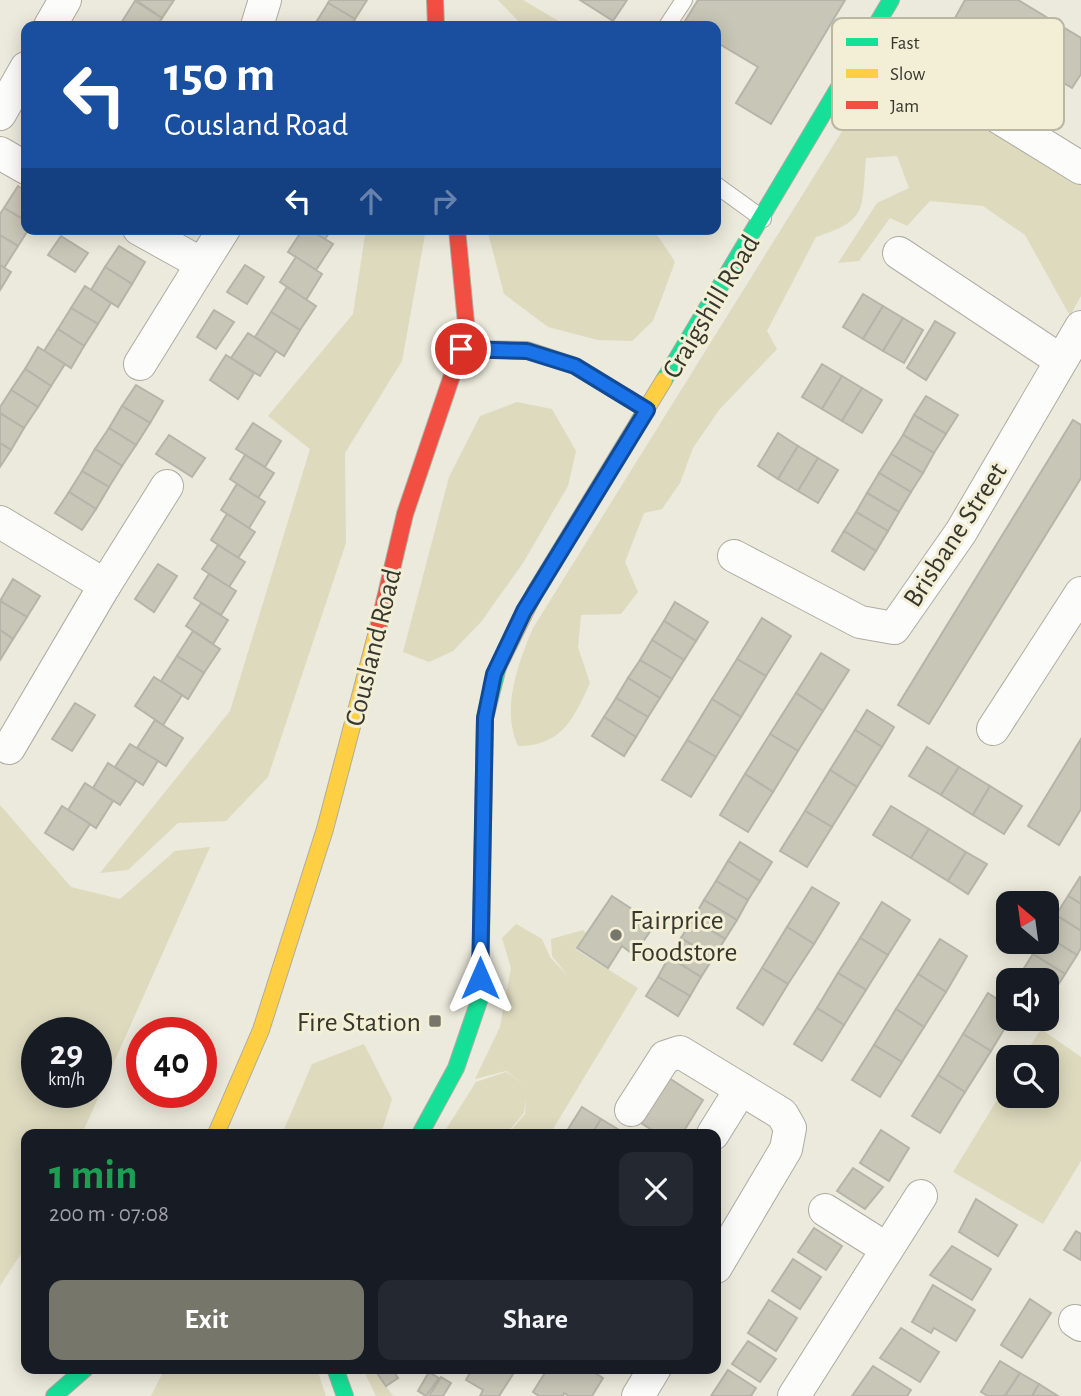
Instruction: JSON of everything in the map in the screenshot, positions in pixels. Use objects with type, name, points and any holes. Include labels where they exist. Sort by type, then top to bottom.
[{"type":"street","points":[[53,21],[65,0]]},
{"type":"street","points":[[259,21],[265,0]]},
{"type":"street","points":[[435,0],[436,21]]},
{"type":"street","name":"Craigshill Road","points":[[882,18],[891,0]]},
{"type":"street","points":[[0,114],[21,77]]},
{"type":"street","name":"Craigshill Road","points":[[423,1129],[455,1074],[471,1036],[480,998],[485,718],[494,674],[524,611],[832,104]]},
{"type":"street","points":[[1019,130],[1081,168]]},
{"type":"street","points":[[0,153],[21,165]]},
{"type":"street","points":[[150,235],[202,264]]},
{"type":"street","points":[[140,364],[220,235]]},
{"type":"street","name":"Cousland Road","points":[[218,1129],[261,1030],[326,829],[371,659],[405,514],[461,349],[466,323],[458,235]]},
{"type":"street","points":[[899,253],[1060,360]]},
{"type":"street","name":"Brisbane Street","points":[[734,556],[860,622],[894,628],[961,532],[1060,360],[1080,332]]},
{"type":"street","points":[[461,349],[527,351],[539,354],[575,366],[647,410]]},
{"type":"street","points":[[9,748],[167,486]]},
{"type":"street","points":[[0,522],[105,585]]},
{"type":"street","points":[[993,729],[1081,593]]},
{"type":"street","points":[[631,1110],[665,1056],[680,1052],[782,1114],[790,1128],[786,1149],[721,1259]]},
{"type":"street","points":[[716,1129],[741,1089]]},
{"type":"street","points":[[794,1396],[921,1196]]},
{"type":"street","points":[[825,1210],[887,1249]]},
{"type":"street","points":[[54,1396],[79,1374]]},
{"type":"street","points":[[74,1396],[90,1374]]},
{"type":"street","points":[[88,1387],[92,1374]]},
{"type":"street","points":[[337,1374],[345,1396]]},
{"type":"lane","points":[[670,21],[684,0]]},
{"type":"lane","points":[[721,189],[763,219]]},
{"type":"shaded area","points":[[498,0],[523,0],[559,21],[518,21]]},
{"type":"shaded area","points":[[843,130],[994,130],[1081,181],[1081,296],[1070,316],[1025,235],[983,206],[930,201],[907,226],[890,218],[859,261],[838,263],[877,203],[909,188],[897,156],[866,158],[859,210],[846,225],[816,237],[767,331],[777,349],[719,410],[693,448],[680,483],[662,509],[644,513],[625,562],[638,592],[621,614],[581,615],[578,647],[590,683],[578,708],[556,735],[533,745],[518,746],[513,732],[511,702],[517,671],[533,628]]},
{"type":"shaded area","points":[[365,235],[425,235],[402,361],[345,453],[346,543],[268,777],[226,821],[178,823],[128,870],[100,873],[230,711],[310,449],[268,416],[353,314]]},
{"type":"shaded area","points":[[489,235],[657,235],[675,262],[653,321],[632,341],[598,340],[548,327],[504,294]]},
{"type":"shaded area","points":[[517,402],[552,409],[576,451],[568,486],[523,563],[481,622],[453,651],[429,662],[403,652],[449,477],[480,416]]},
{"type":"shaded area","points":[[0,805],[71,887],[120,899],[175,851],[210,847],[134,1017],[126,1017],[126,1035],[112,1067],[112,1017],[21,1017],[21,1108],[94,1108],[84,1129],[21,1129],[21,1254],[0,1286]]},
{"type":"shaded area","points":[[516,924],[542,939],[550,957],[567,975],[552,956],[551,939],[583,930],[586,933],[575,949],[638,988],[553,1129],[512,1129],[525,1114],[526,1098],[524,1113],[510,1129],[446,1129],[476,1082],[506,1072],[527,1086],[506,1071],[475,1079],[500,1027],[511,968],[502,938]]},
{"type":"shaded area","points":[[1040,1031],[1044,1031],[1081,1057],[1081,1161],[1043,1224],[953,1172],[996,1102],[996,1108],[1059,1108],[1059,1045],[1031,1045]]},
{"type":"shaded area","points":[[364,1044],[392,1099],[383,1129],[284,1129],[312,1064]]},
{"type":"shaded area","points":[[162,1374],[319,1374],[326,1396],[151,1396]]},
{"type":"shaded area","points":[[365,1374],[378,1374],[393,1396],[376,1396]]},
{"type":"building","points":[[136,0],[174,0],[162,18]]},
{"type":"building","points":[[330,0],[367,0],[355,19],[328,3]]},
{"type":"building","points":[[580,0],[627,0],[613,21]]},
{"type":"building","points":[[698,0],[845,0],[771,124],[736,103],[758,67],[721,45],[721,21],[685,21]]},
{"type":"building","points":[[965,0],[1018,0],[1048,18],[955,18]]},
{"type":"building","points":[[135,1],[162,18],[160,21],[122,21]]},
{"type":"building","points":[[328,3],[355,19],[354,21],[317,21]]},
{"type":"building","points":[[1064,28],[1081,38],[1081,74],[1072,88],[1064,83]]},
{"type":"building","points":[[18,186],[21,188],[21,218],[4,208]]},
{"type":"building","points":[[4,208],[21,218],[21,235],[25,235],[18,246],[0,235],[0,214]]},
{"type":"building","points":[[0,235],[18,246],[4,268],[0,265]]},
{"type":"building","points":[[299,235],[319,235],[333,244],[316,270],[288,252]]},
{"type":"building","points":[[61,236],[88,253],[75,272],[48,255]]},
{"type":"building","points":[[119,246],[145,262],[132,284],[105,267]]},
{"type":"building","points":[[296,257],[322,274],[306,300],[280,282]]},
{"type":"building","points":[[0,265],[11,272],[0,290]]},
{"type":"building","points":[[245,265],[264,277],[247,304],[227,292]]},
{"type":"building","points":[[105,267],[132,284],[118,307],[91,290]]},
{"type":"building","points":[[85,286],[111,303],[98,324],[71,308]]},
{"type":"building","points":[[287,287],[316,306],[300,330],[271,312]]},
{"type":"building","points":[[863,294],[883,306],[863,339],[843,327]]},
{"type":"building","points":[[883,306],[903,318],[883,351],[863,339]]},
{"type":"building","points":[[71,308],[98,324],[84,346],[58,329]]},
{"type":"building","points":[[214,310],[234,322],[216,349],[197,337]]},
{"type":"building","points":[[271,312],[300,330],[284,356],[255,337]]},
{"type":"building","points":[[903,318],[923,330],[904,363],[883,351]]},
{"type":"building","points":[[935,321],[955,333],[926,380],[907,368]]},
{"type":"building","points":[[58,329],[84,346],[71,368],[44,351]]},
{"type":"building","points":[[248,333],[276,351],[260,376],[231,358]]},
{"type":"building","points":[[38,347],[65,364],[51,386],[25,369]]},
{"type":"building","points":[[226,355],[254,373],[238,399],[210,380]]},
{"type":"building","points":[[822,364],[842,376],[822,409],[802,397]]},
{"type":"building","points":[[25,369],[51,386],[38,407],[11,390]]},
{"type":"building","points":[[842,376],[862,388],[842,421],[822,409]]},
{"type":"building","points":[[136,385],[163,401],[150,423],[122,406]]},
{"type":"building","points":[[862,388],[882,400],[862,433],[842,421]]},
{"type":"building","points":[[11,390],[38,407],[24,428],[0,413],[0,407]]},
{"type":"building","points":[[926,396],[958,415],[946,434],[914,415]]},
{"type":"building","points":[[122,406],[150,423],[136,445],[109,428]]},
{"type":"building","points":[[0,413],[24,428],[11,450],[0,443]]},
{"type":"building","points":[[914,415],[946,434],[934,453],[903,435]]},
{"type":"building","points":[[1073,420],[1081,425],[1081,478],[929,724],[898,705]]},
{"type":"building","points":[[253,423],[281,441],[265,467],[236,449]]},
{"type":"building","points":[[109,428],[136,445],[122,466],[95,449]]},
{"type":"building","points":[[778,433],[798,446],[778,479],[758,466]]},
{"type":"building","points":[[169,435],[205,458],[192,477],[156,454]]},
{"type":"building","points":[[903,435],[934,453],[923,473],[891,454]]},
{"type":"building","points":[[0,443],[11,450],[0,467]]},
{"type":"building","points":[[798,446],[818,458],[798,491],[778,479]]},
{"type":"building","points":[[95,449],[122,466],[109,487],[82,471]]},
{"type":"building","points":[[891,454],[923,473],[911,492],[879,473]]},
{"type":"building","points":[[245,455],[274,473],[258,498],[230,479]]},
{"type":"building","points":[[818,458],[838,470],[818,503],[798,491]]},
{"type":"building","points":[[82,471],[109,487],[96,509],[69,492]]},
{"type":"building","points":[[879,473],[911,492],[899,512],[867,493]]},
{"type":"building","points":[[237,484],[265,502],[249,528],[221,510]]},
{"type":"building","points":[[69,492],[96,509],[82,530],[55,513]]},
{"type":"building","points":[[867,493],[899,512],[888,531],[856,512]]},
{"type":"building","points":[[856,512],[888,531],[876,551],[844,531]]},
{"type":"building","points":[[227,514],[255,532],[238,558],[211,540]]},
{"type":"building","points":[[844,531],[876,551],[864,570],[832,551]]},
{"type":"building","points":[[218,545],[245,562],[229,587],[202,569]]},
{"type":"building","points":[[158,564],[177,576],[154,612],[135,599]]},
{"type":"building","points":[[209,574],[236,591],[221,615],[194,598]]},
{"type":"building","points":[[13,579],[40,596],[27,617],[0,601]]},
{"type":"building","points":[[0,601],[27,617],[13,639],[0,630]]},
{"type":"building","points":[[675,602],[708,622],[696,641],[664,621]]},
{"type":"building","points":[[201,603],[228,620],[213,644],[186,626]]},
{"type":"building","points":[[762,618],[791,636],[766,676],[737,659]]},
{"type":"building","points":[[664,621],[696,641],[684,660],[652,640]]},
{"type":"building","points":[[0,630],[13,639],[0,660]]},
{"type":"building","points":[[193,631],[220,649],[204,673],[177,656]]},
{"type":"building","points":[[652,640],[684,660],[672,679],[640,660]]},
{"type":"building","points":[[821,653],[849,670],[823,711],[796,693]]},
{"type":"building","points":[[177,656],[204,673],[188,699],[161,681]]},
{"type":"building","points":[[737,659],[766,676],[741,717],[712,699]]},
{"type":"building","points":[[640,660],[672,679],[660,698],[628,678]]},
{"type":"building","points":[[154,677],[182,695],[163,725],[135,706]]},
{"type":"building","points":[[628,678],[660,698],[648,717],[616,698]]},
{"type":"building","points":[[796,693],[823,711],[798,751],[770,734]]},
{"type":"building","points":[[616,698],[648,717],[636,737],[604,717]]},
{"type":"building","points":[[712,699],[741,717],[716,757],[687,740]]},
{"type":"building","points":[[75,703],[95,715],[72,751],[52,739]]},
{"type":"building","points":[[867,710],[894,727],[882,747],[855,730]]},
{"type":"building","points":[[604,717],[636,737],[624,756],[592,736]]},
{"type":"building","points":[[155,720],[183,738],[166,766],[137,748]]},
{"type":"building","points":[[855,730],[882,747],[857,787],[830,770]]},
{"type":"building","points":[[770,734],[798,751],[773,792],[745,774]]},
{"type":"building","points":[[1081,739],[1081,809],[1059,845],[1028,826]]},
{"type":"building","points":[[687,740],[716,757],[691,797],[662,780]]},
{"type":"building","points":[[130,744],[158,761],[143,785],[115,767]]},
{"type":"building","points":[[927,747],[959,767],[941,795],[909,776]]},
{"type":"building","points":[[108,763],[136,781],[120,805],[93,788]]},
{"type":"building","points":[[959,767],[990,786],[973,815],[941,795]]},
{"type":"building","points":[[830,770],[857,787],[832,827],[805,811]]},
{"type":"building","points":[[745,774],[773,792],[748,832],[720,815]]},
{"type":"building","points":[[85,783],[113,801],[96,828],[68,810]]},
{"type":"building","points":[[990,786],[1022,806],[1004,834],[973,815]]},
{"type":"building","points":[[62,806],[90,824],[73,850],[45,833]]},
{"type":"building","points":[[891,806],[929,829],[911,858],[873,835]]},
{"type":"building","points":[[805,811],[832,827],[807,867],[780,851]]},
{"type":"building","points":[[929,829],[966,852],[948,881],[911,858]]},
{"type":"building","points":[[740,842],[772,862],[760,881],[728,861]]},
{"type":"building","points":[[966,852],[987,864],[968,894],[948,881]]},
{"type":"building","points":[[728,861],[760,881],[748,900],[716,881]]},
{"type":"building","points":[[1081,878],[1081,904],[1068,896]]},
{"type":"building","points":[[716,881],[748,900],[737,920],[704,900]]},
{"type":"building","points":[[812,887],[839,903],[814,944],[787,927]]},
{"type":"building","name":"Fairprice Foodstore","points":[[612,896],[655,924],[634,955],[622,946],[608,968],[577,948]]},
{"type":"building","points":[[1068,896],[1081,904],[1081,931],[1059,917],[1059,910]]},
{"type":"building","points":[[704,900],[737,920],[725,939],[693,919]]},
{"type":"building","points":[[882,902],[910,920],[888,955],[860,938]]},
{"type":"building","points":[[1059,917],[1081,931],[1081,948],[1077,955],[1059,944]]},
{"type":"building","points":[[693,919],[725,939],[713,958],[681,938]]},
{"type":"building","points":[[787,927],[814,944],[788,984],[762,968]]},
{"type":"building","points":[[681,938],[713,958],[701,977],[669,957]]},
{"type":"building","points":[[860,938],[888,955],[866,990],[838,973]]},
{"type":"building","points":[[940,939],[967,956],[946,992],[918,974]]},
{"type":"building","points":[[1059,944],[1077,955],[1065,974],[1033,954],[1059,954]]},
{"type":"building","points":[[1033,954],[1055,968],[1024,968]]},
{"type":"building","points":[[669,957],[701,977],[690,996],[658,977]]},
{"type":"building","points":[[762,968],[788,984],[763,1025],[737,1008]]},
{"type":"building","points":[[1059,970],[1065,974],[1059,984]]},
{"type":"building","points":[[838,973],[866,990],[844,1025],[817,1008]]},
{"type":"building","points":[[918,974],[946,992],[924,1027],[896,1009]]},
{"type":"building","points":[[658,977],[690,996],[678,1016],[646,996]]},
{"type":"building","points":[[988,993],[996,998],[996,1031],[1003,1031],[991,1051],[963,1034]]},
{"type":"building","points":[[817,1008],[844,1025],[822,1061],[794,1044]]},
{"type":"building","points":[[896,1009],[924,1027],[902,1062],[874,1045]]},
{"type":"building","points":[[963,1034],[991,1051],[965,1092],[938,1075]]},
{"type":"building","points":[[874,1045],[902,1062],[880,1097],[852,1080]]},
{"type":"building","points":[[938,1075],[965,1092],[940,1133],[912,1116]]},
{"type":"building","points":[[669,1078],[703,1100],[685,1129],[650,1129],[641,1123]]},
{"type":"building","points":[[582,1107],[601,1119],[595,1129],[568,1129]]},
{"type":"building","points":[[601,1119],[618,1129],[595,1129]]},
{"type":"building","points":[[881,1130],[909,1148],[889,1181],[860,1163]]},
{"type":"building","points":[[853,1168],[883,1187],[865,1209],[837,1191]]},
{"type":"building","points":[[976,1199],[1017,1225],[998,1256],[959,1232]]},
{"type":"building","points":[[814,1228],[842,1246],[826,1270],[798,1252]]},
{"type":"building","points":[[1076,1231],[1081,1234],[1081,1260],[1064,1250]]},
{"type":"building","points":[[952,1246],[991,1269],[972,1300],[930,1275]]},
{"type":"building","points":[[793,1259],[821,1277],[800,1309],[772,1291]]},
{"type":"building","points":[[933,1285],[975,1310],[956,1341],[934,1328],[931,1333],[912,1322]]},
{"type":"building","points":[[1030,1299],[1051,1313],[1022,1358],[1001,1345]]},
{"type":"building","points":[[769,1300],[797,1318],[776,1351],[748,1333]]},
{"type":"building","points":[[901,1328],[939,1352],[920,1382],[880,1358]]},
{"type":"building","points":[[748,1341],[776,1359],[760,1382],[732,1364]]},
{"type":"building","points":[[1000,1361],[1020,1373],[1005,1396],[988,1396],[981,1392]]},
{"type":"building","points":[[873,1366],[911,1390],[907,1396],[852,1396]]},
{"type":"building","points":[[728,1370],[756,1388],[751,1396],[711,1396]]},
{"type":"building","points":[[1020,1373],[1039,1384],[1032,1396],[1005,1396]]},
{"type":"building","points":[[378,1374],[395,1374],[398,1378],[386,1386]]},
{"type":"building","points":[[428,1374],[439,1378],[426,1396],[418,1391]]},
{"type":"building","points":[[470,1374],[513,1374],[499,1396],[480,1396],[483,1390],[466,1380]]},
{"type":"building","points":[[544,1374],[597,1374],[603,1378],[592,1396],[569,1396],[564,1393],[563,1396],[539,1396],[533,1392]]},
{"type":"building","points":[[441,1377],[451,1383],[443,1396],[429,1396]]},
{"type":"building","points":[[1039,1384],[1058,1396],[1032,1396]]},
{"type":"traffic: fast","points":[[880,18],[891,0]]},
{"type":"traffic: fast","points":[[664,380],[832,99]]},
{"type":"traffic: fast","points":[[423,1129],[456,1068],[480,998],[485,718],[498,667]]},
{"type":"traffic: fast","points":[[54,1396],[79,1374]]},
{"type":"traffic: fast","points":[[337,1374],[345,1396]]},
{"type":"traffic: slow","points":[[461,349],[527,350],[575,366],[647,410]]},
{"type":"traffic: slow","points":[[498,667],[535,592],[664,380]]},
{"type":"traffic: slow","points":[[218,1129],[261,1030],[325,829],[379,624]]},
{"type":"traffic: jam","points":[[435,0],[436,21]]},
{"type":"traffic: jam","points":[[379,624],[405,514],[461,349],[466,323],[458,235]]},
{"type":"place","name":"Fairprice Foodstore","points":[[616,935]]},
{"type":"place","name":"Fire Station","points":[[435,1021]]},
{"type":"route","points":[[461,349],[527,351],[575,366],[647,410],[524,611],[494,674],[485,718],[480,978]]}]
